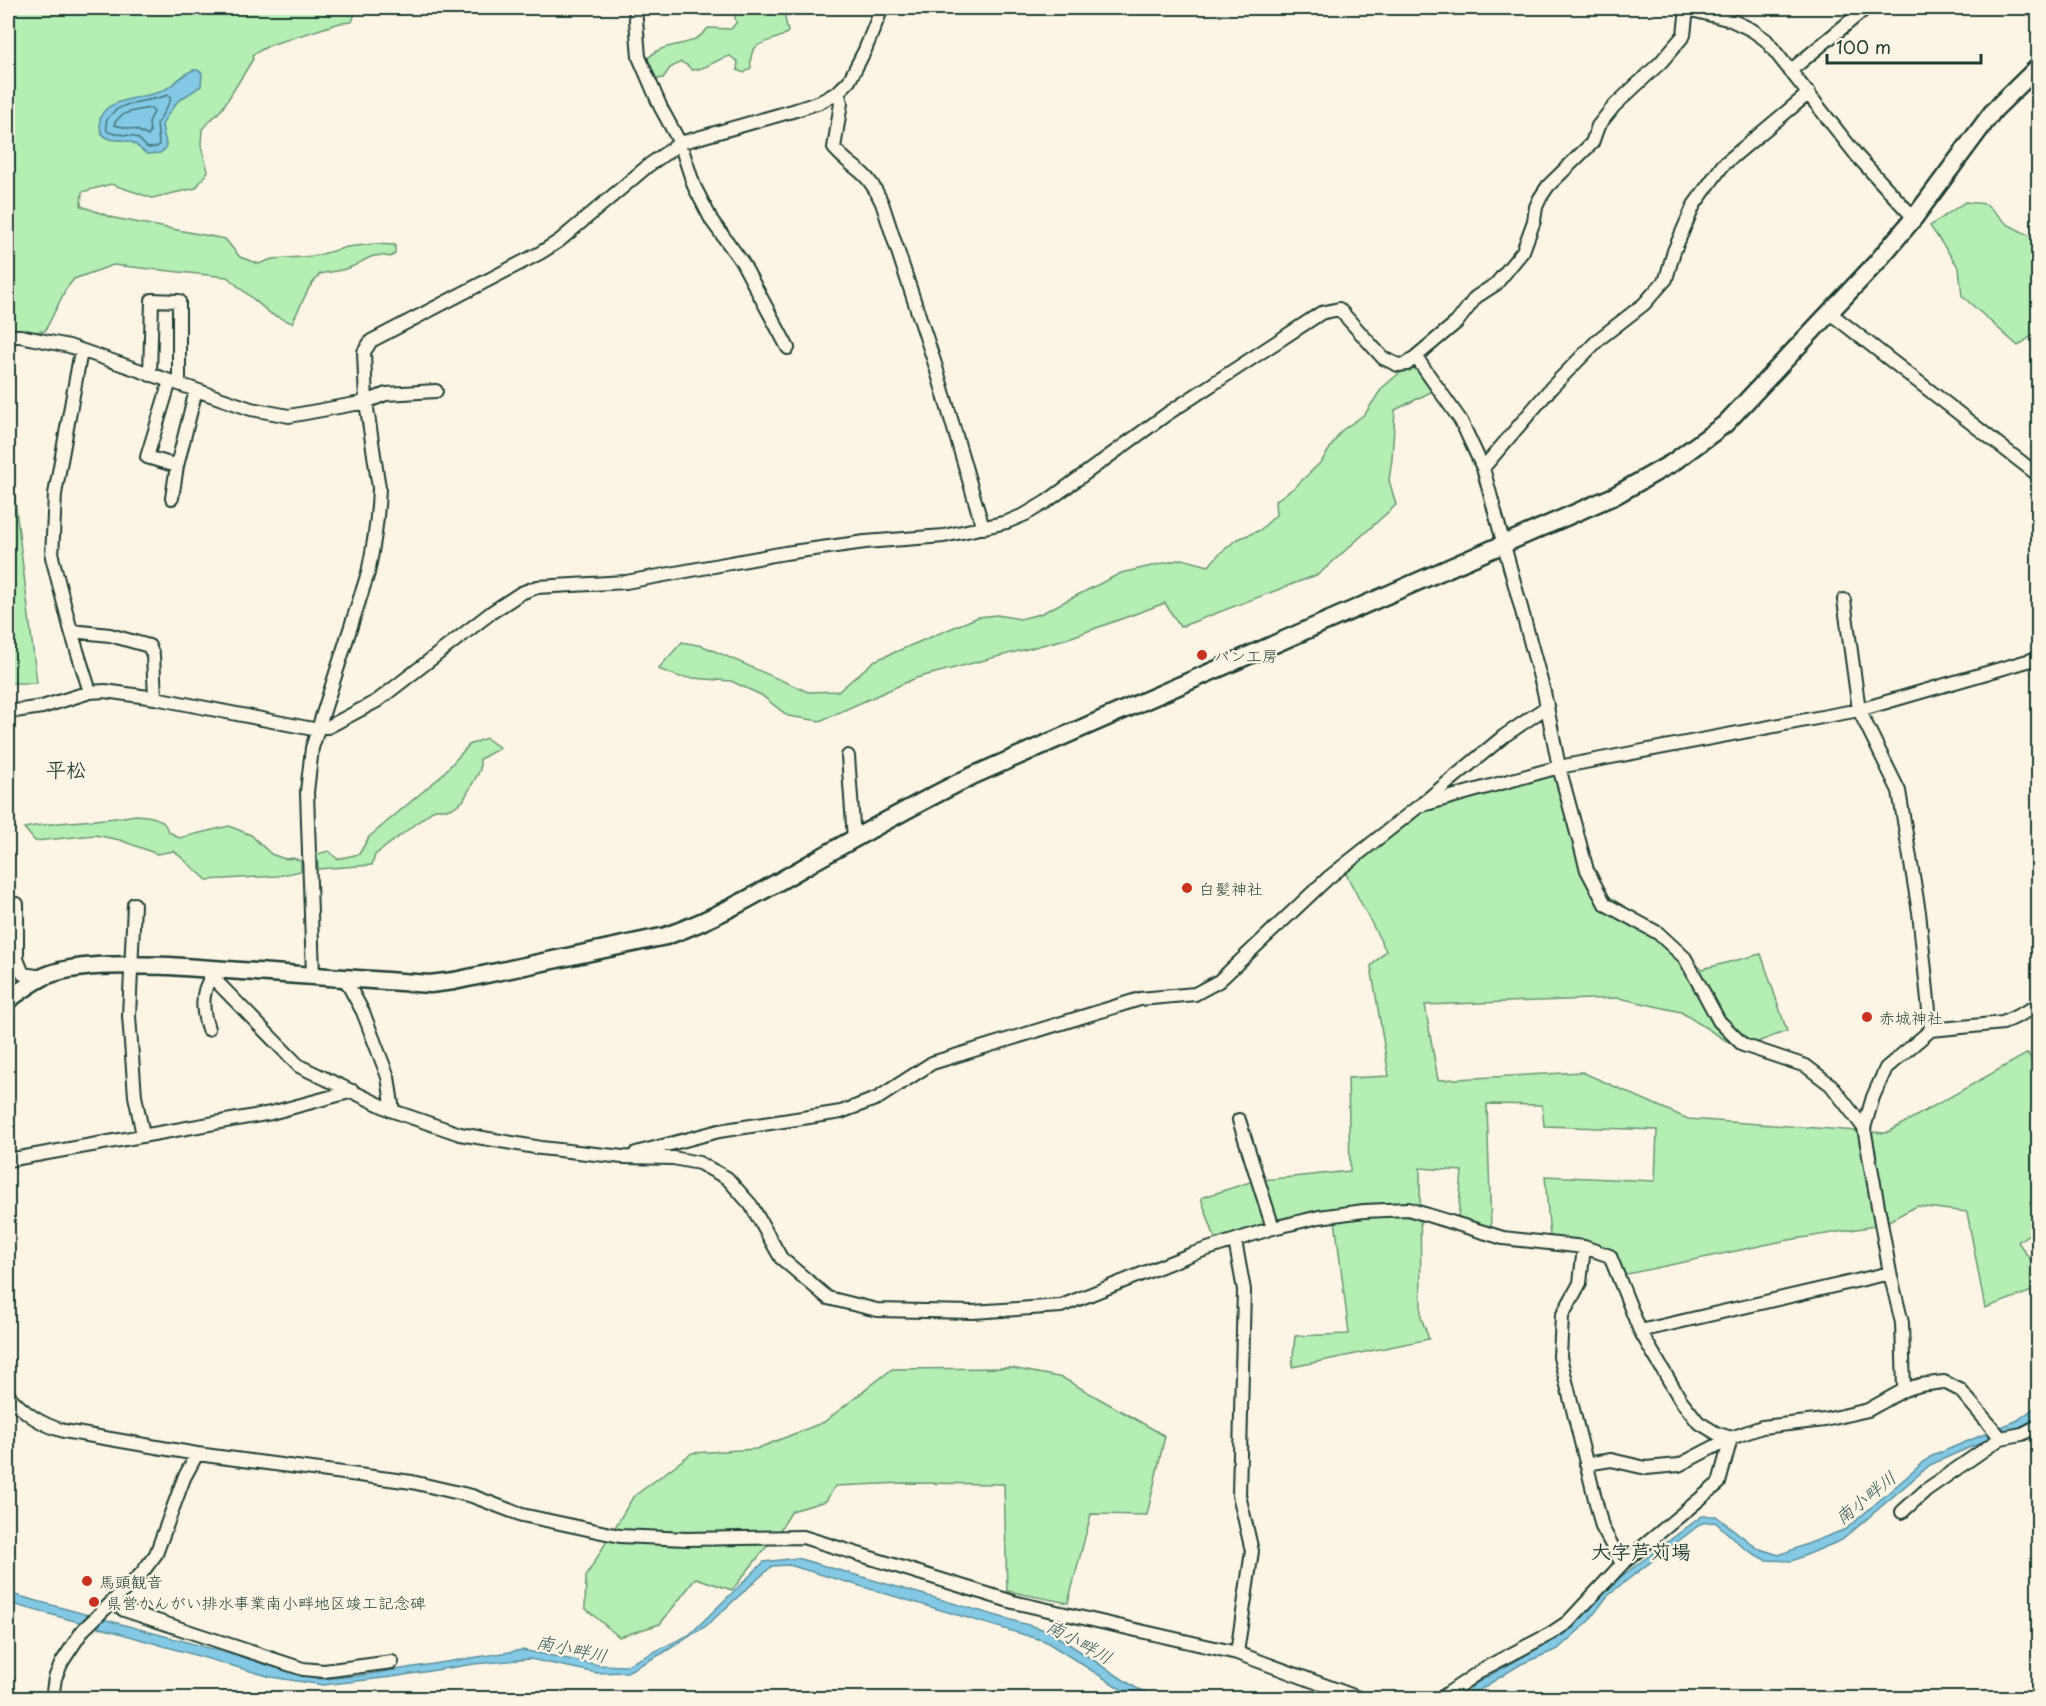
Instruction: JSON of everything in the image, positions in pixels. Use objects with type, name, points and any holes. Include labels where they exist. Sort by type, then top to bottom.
[{"type":"street","points":[[635,8],[639,57],[653,92],[680,143],[694,186],[704,208],[742,262],[788,348]]},
{"type":"street","points":[[313,975],[307,792],[312,748],[368,573],[374,546],[379,488],[366,402],[364,352],[371,341],[559,241],[649,165],[680,143],[796,110],[820,102],[838,92],[849,81],[865,50],[882,8]]},
{"type":"street","points":[[8,712],[42,707],[90,692],[105,691],[319,729],[328,727],[377,701],[492,612],[520,593],[537,587],[626,582],[785,552],[865,542],[944,536],[1007,522],[1046,502],[1167,414],[1321,313],[1339,309],[1388,362],[1398,365],[1407,364],[1457,322],[1476,297],[1496,284],[1523,251],[1532,229],[1536,207],[1548,186],[1592,143],[1598,126],[1614,106],[1661,63],[1684,34],[1686,8],[1731,20],[1766,40],[1858,157],[1914,218]]},
{"type":"street","points":[[1790,71],[1866,8]]},
{"type":"street","points":[[8,998],[43,977],[79,969],[132,965],[209,972],[313,975],[419,984],[454,981],[666,936],[698,924],[741,904],[854,838],[972,776],[1614,496],[1644,480],[1698,445],[1725,423],[1830,313],[1876,264],[1914,218],[1994,110],[2038,67]]},
{"type":"street","points":[[838,92],[841,103],[834,148],[843,159],[865,176],[875,188],[882,203],[935,364],[983,528]]},
{"type":"street","points":[[1483,468],[1560,379],[1599,339],[1644,304],[1666,279],[1674,251],[1694,205],[1723,165],[1809,93]]},
{"type":"street","points":[[150,375],[152,300],[178,301],[175,383],[147,457],[177,466]]},
{"type":"street","points":[[1830,313],[2038,475]]},
{"type":"street","points":[[8,336],[20,336],[69,346],[251,409],[289,416],[366,402],[386,394],[436,391]]},
{"type":"street","points":[[81,351],[55,494],[52,557],[90,692]]},
{"type":"street","points":[[1416,357],[1461,421],[1483,468],[1548,706],[1559,767],[1587,870],[1605,904],[1658,933],[1685,958],[1719,1021],[1743,1045],[1806,1066],[1831,1085],[1864,1128]]},
{"type":"street","points":[[172,498],[177,466],[196,390]]},
{"type":"street","points":[[1844,600],[1859,710],[1899,791],[1916,890],[1931,1030]]},
{"type":"street","points":[[71,631],[110,634],[149,646],[153,655],[154,698]]},
{"type":"street","points":[[1419,806],[1559,767],[1859,710],[2038,658]]},
{"type":"street","points":[[623,1157],[719,1131],[841,1112],[878,1098],[932,1063],[1140,999],[1195,994],[1219,981],[1328,878],[1504,736],[1548,706]]},
{"type":"street","points":[[848,756],[854,838]]},
{"type":"street","points":[[17,904],[17,959],[23,974],[43,977]]},
{"type":"street","points":[[134,904],[129,1016],[135,1096],[143,1135]]},
{"type":"street","points":[[208,1029],[202,1012],[209,972]]},
{"type":"street","points":[[209,972],[299,1066],[393,1111],[460,1134],[541,1148],[699,1162],[727,1178],[751,1205],[781,1258],[828,1298],[877,1310],[973,1312],[1061,1306],[1192,1254],[1273,1228],[1319,1217],[1364,1210],[1408,1209],[1503,1238],[1584,1247],[1610,1256],[1640,1331],[1680,1399],[1698,1422],[1716,1433],[1731,1438]]},
{"type":"street","points":[[345,978],[363,1012],[388,1077],[393,1111]]},
{"type":"street","points":[[1904,1390],[1902,1323],[1890,1274],[1864,1128],[1873,1097],[1886,1068],[1931,1030],[2003,1023],[2038,1006]]},
{"type":"street","points":[[8,1160],[271,1113],[353,1091]]},
{"type":"street","points":[[1239,1120],[1273,1228]]},
{"type":"street","points":[[1235,1241],[1245,1290],[1239,1495],[1252,1551],[1237,1653]]},
{"type":"street","points":[[1584,1247],[1580,1283],[1562,1316],[1560,1357],[1602,1527],[1622,1564]]},
{"type":"street","points":[[1640,1331],[1890,1274]]},
{"type":"street","points":[[1586,1464],[1611,1460],[1646,1468],[1679,1465],[1731,1438],[1762,1427],[1825,1420],[1868,1410],[1904,1390],[1944,1382],[1960,1390],[2001,1438]]},
{"type":"street","points":[[8,1395],[23,1412],[46,1426],[90,1436],[197,1454],[412,1482],[472,1496],[522,1515],[620,1536],[687,1539],[803,1537],[1013,1602],[1237,1653],[1359,1698]]},
{"type":"street","points":[[1902,1512],[1926,1490],[2001,1438],[2022,1434],[2038,1426]]},
{"type":"street","points":[[1441,1698],[1485,1668],[1559,1629],[1622,1564],[1719,1483],[1731,1438]]},
{"type":"street","points":[[52,1698],[55,1678],[62,1662],[87,1626],[141,1574],[156,1554],[184,1478],[197,1454]]},
{"type":"street","points":[[112,1601],[124,1610],[303,1670],[324,1671],[392,1662]]},
{"type":"green space","points":[[8,8],[357,8],[352,22],[340,23],[270,45],[252,55],[253,59],[222,109],[202,129],[201,145],[208,171],[196,188],[152,198],[111,184],[82,192],[81,206],[114,218],[225,239],[240,257],[259,264],[272,259],[315,256],[347,247],[374,244],[395,245],[395,254],[390,257],[372,256],[349,268],[320,274],[309,288],[292,323],[271,314],[227,277],[113,265],[74,279],[66,289],[45,331],[8,333]]},
{"type":"green space","points":[[730,8],[783,8],[788,32],[757,46],[751,58],[751,68],[744,73],[737,70],[738,62],[730,56],[697,70],[692,70],[681,62],[670,68],[663,78],[651,80],[644,64],[651,56],[658,50],[692,40],[708,28],[731,29],[736,23],[734,11]]},
{"type":"green space","points":[[1965,202],[1986,204],[2007,224],[2038,240],[2038,331],[2018,346],[1962,296],[1959,268],[1930,226]]},
{"type":"green space","points":[[1415,364],[1433,391],[1395,410],[1389,480],[1396,505],[1319,574],[1180,627],[1165,603],[1069,638],[916,678],[820,721],[788,716],[761,695],[731,681],[680,677],[658,669],[682,642],[703,646],[808,692],[839,691],[874,661],[978,617],[997,615],[1020,619],[1040,614],[1121,573],[1182,559],[1209,566],[1236,540],[1260,530],[1276,515],[1275,501],[1295,487],[1322,461],[1341,431],[1365,414],[1382,388]]},
{"type":"green space","points":[[8,442],[37,683],[8,683]]},
{"type":"green space","points":[[486,738],[500,748],[480,759],[480,770],[463,801],[451,809],[435,809],[375,855],[372,865],[318,869],[317,854],[329,851],[337,859],[359,854],[369,837],[440,777],[469,745]]},
{"type":"green space","points":[[1558,771],[1594,884],[1702,969],[1761,954],[1787,1031],[1739,1049],[1681,1012],[1619,998],[1425,1005],[1438,1080],[1582,1072],[1688,1119],[1886,1133],[2028,1053],[2038,1077],[2038,1227],[2018,1242],[2038,1271],[2038,1289],[1985,1308],[1967,1212],[1917,1206],[1881,1225],[1783,1241],[1623,1275],[1611,1252],[1550,1237],[1545,1176],[1655,1181],[1657,1130],[1544,1126],[1542,1105],[1487,1104],[1491,1229],[1458,1218],[1462,1171],[1420,1168],[1421,1317],[1429,1339],[1292,1367],[1295,1336],[1349,1334],[1334,1212],[1216,1241],[1201,1198],[1253,1181],[1350,1171],[1348,1078],[1389,1076],[1371,966],[1386,951],[1344,870],[1420,809]]},
{"type":"green space","points":[[136,815],[151,817],[163,822],[168,831],[179,838],[229,826],[251,835],[271,854],[301,861],[301,871],[278,876],[207,880],[174,851],[157,854],[120,840],[95,835],[35,841],[24,828]]},
{"type":"green space","points":[[1012,1368],[1063,1378],[1165,1436],[1147,1515],[1091,1514],[1068,1603],[1007,1591],[1004,1484],[903,1483],[835,1486],[826,1501],[792,1511],[780,1530],[732,1590],[696,1578],[660,1624],[619,1637],[585,1608],[586,1576],[633,1497],[692,1453],[756,1449],[824,1422],[892,1369]]},
{"type":"water","points":[[193,70],[202,73],[201,86],[178,101],[168,114],[162,125],[165,149],[160,153],[147,154],[131,142],[112,139],[102,134],[100,122],[103,113],[110,107],[119,102],[162,91]]},
{"type":"water","points":[[2038,1405],[2038,1419],[2030,1425],[1930,1465],[1842,1540],[1792,1561],[1765,1560],[1745,1549],[1715,1522],[1702,1523],[1609,1594],[1588,1622],[1558,1649],[1521,1664],[1476,1692],[1472,1698],[1465,1698],[1473,1685],[1552,1640],[1581,1619],[1606,1588],[1702,1516],[1716,1516],[1757,1548],[1779,1555],[1846,1529],[1930,1457],[2018,1420]]},
{"type":"water","points":[[797,1558],[1049,1631],[1136,1688],[1160,1698],[1135,1698],[1045,1641],[789,1565],[772,1566],[706,1626],[627,1672],[597,1673],[530,1659],[474,1664],[323,1685],[271,1677],[8,1603],[8,1593],[321,1679],[357,1676],[522,1650],[599,1665],[625,1666],[689,1635],[764,1562]]},
{"type":"place","name":"パン工房","points":[[1202,655]]},
{"type":"place","name":"白髪神社","points":[[1187,888]]},
{"type":"place","name":"赤城神社","points":[[1867,1017]]},
{"type":"place","name":"馬頭観音","points":[[87,1581]]},
{"type":"place","name":"県営かんがい排水事業南小畔地区竣工記念碑","points":[[94,1602]]},
{"type":"district","name":"平松","points":[[66,769]]},
{"type":"district","name":"大字芦苅場","points":[[1641,1551]]},
{"type":"water label","name":"南小畔川","points":[[1865,1497]]},
{"type":"water label","name":"南小畔川","points":[[1080,1641]]},
{"type":"water label","name":"南小畔川","points":[[572,1648]]}]
